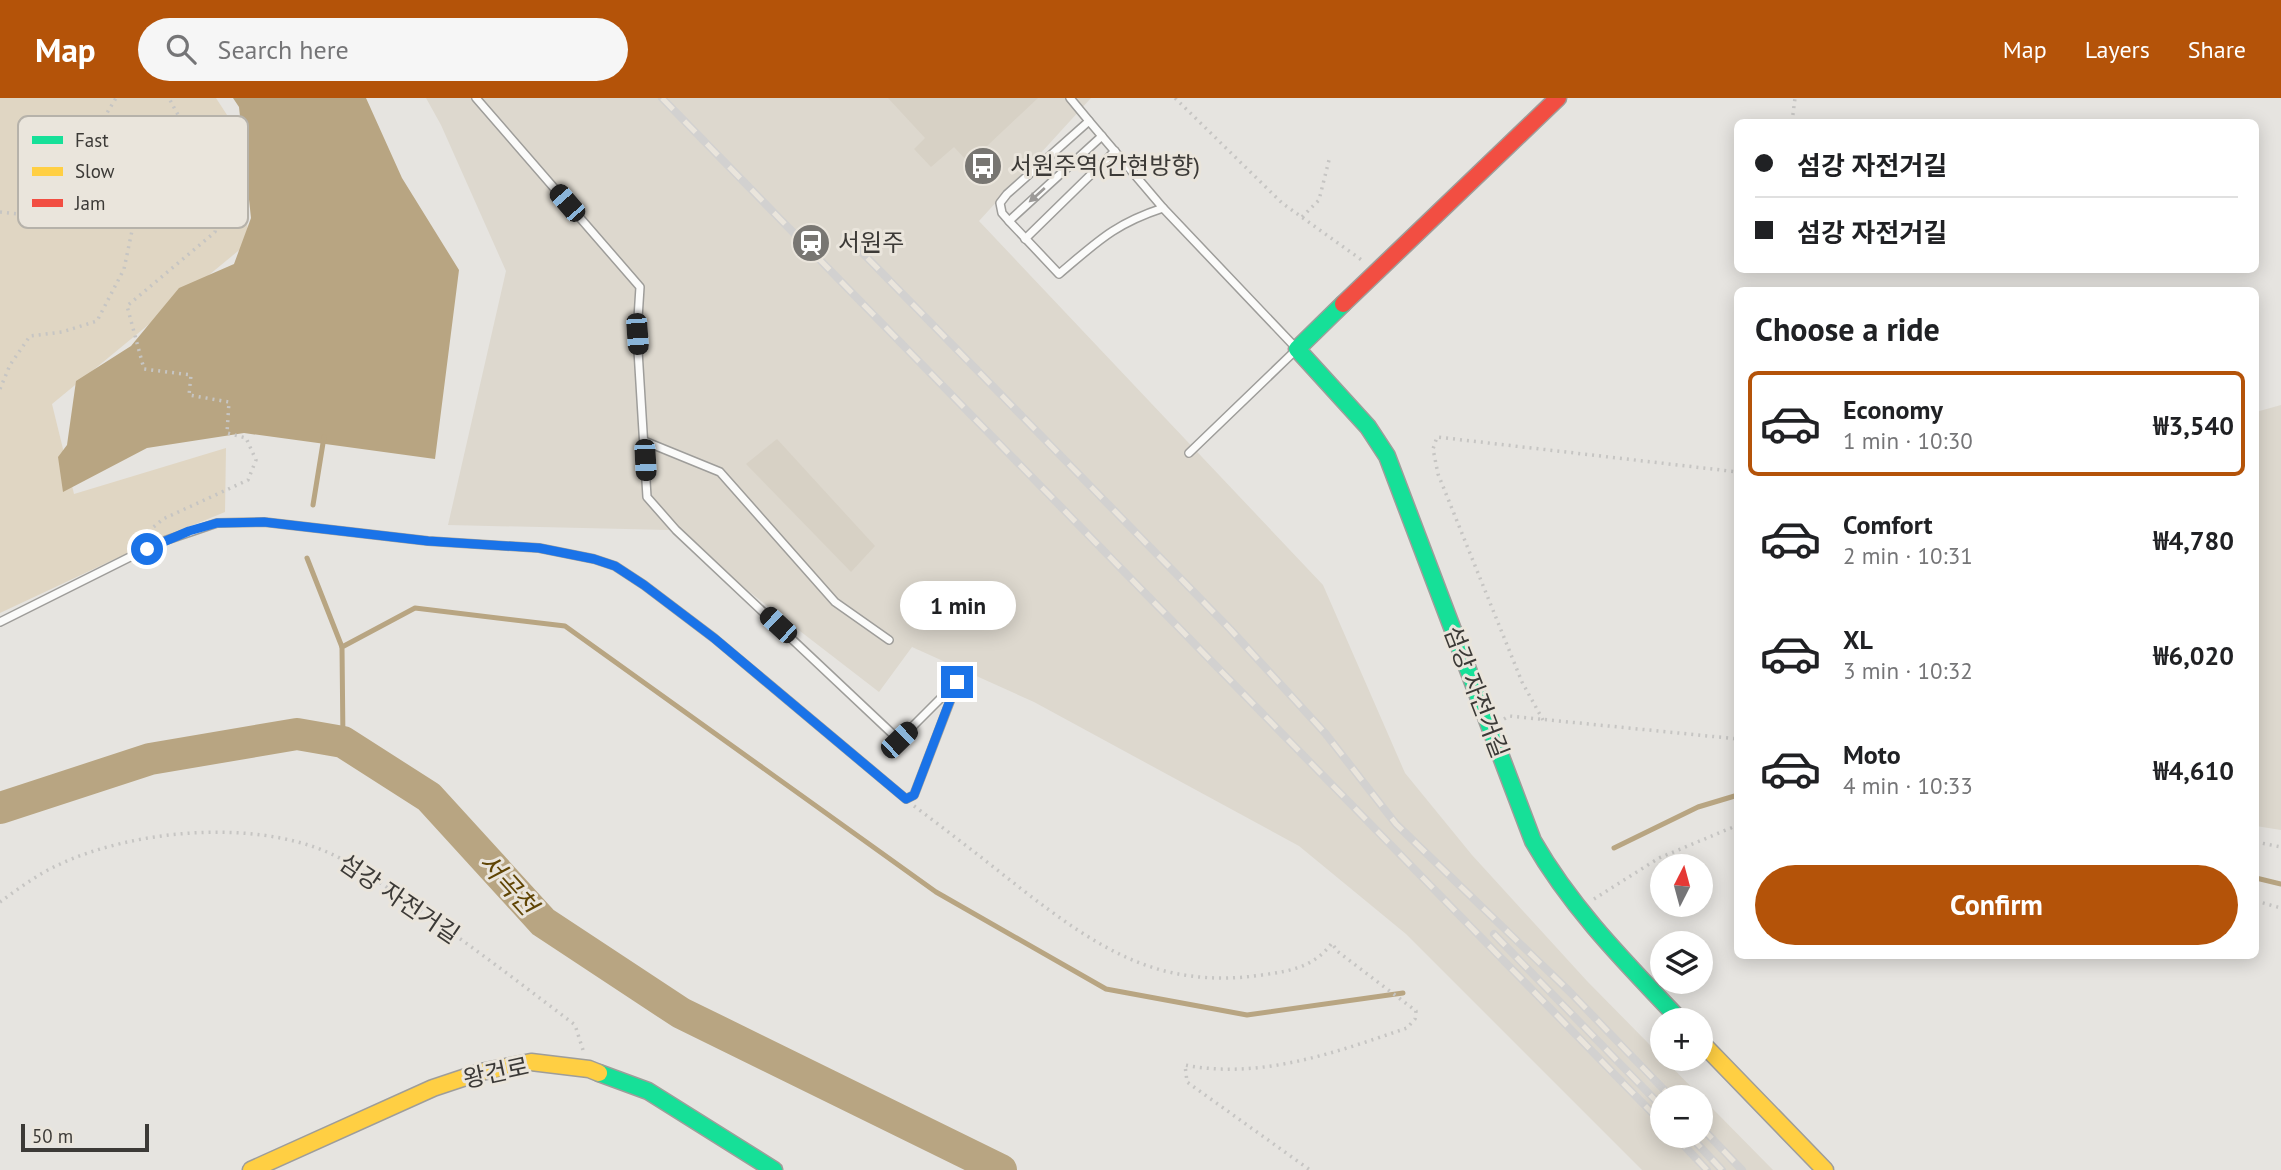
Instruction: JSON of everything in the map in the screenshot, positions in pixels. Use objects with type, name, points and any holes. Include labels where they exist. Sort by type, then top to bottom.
[{"type":"street","points":[[1297,349],[1558,98]]},
{"type":"street","name":"섬강 자전거길","points":[[1297,349],[1368,428],[1387,456],[1533,841],[1548,872],[1577,910],[1669,1008]]},
{"type":"street","points":[[1713,1054],[1825,1170]]},
{"type":"street","name":"왕건로","points":[[251,1170],[433,1088],[481,1072],[531,1062],[589,1069],[648,1091],[774,1170]]},
{"type":"lane","points":[[0,622],[147,549],[189,531],[217,523],[264,522],[428,541],[539,548],[615,566],[644,585],[714,638],[906,799],[914,795],[957,682],[899,740],[676,530],[647,498],[637,334],[640,287],[477,98]]},
{"type":"lane","points":[[1070,98],[1163,208],[1297,349],[1189,453]]},
{"type":"lane","points":[[1089,121],[1002,199],[1000,208],[1009,221],[1059,274],[1110,230],[1163,208]]},
{"type":"lane","points":[[1009,221],[1102,136]]},
{"type":"lane","points":[[1025,239],[1115,151]]},
{"type":"lane","points":[[643,441],[720,472],[835,602],[889,640]]},
{"type":"path","points":[[107,116],[116,98]]},
{"type":"path","points":[[169,98],[178,116]]},
{"type":"path","points":[[1175,98],[1282,203],[1379,272]]},
{"type":"path","points":[[1792,119],[1795,98]]},
{"type":"path","points":[[1302,217],[1319,200],[1330,156]]},
{"type":"path","points":[[0,212],[18,214]]},
{"type":"path","points":[[0,388],[10,365],[30,336],[62,332],[97,321],[124,270],[132,228]]},
{"type":"path","points":[[147,549],[140,539],[163,519],[248,480],[256,460],[246,438],[227,433],[229,402],[189,395],[191,375],[144,369],[127,306],[215,232],[216,228]]},
{"type":"path","points":[[1543,720],[1522,682],[1438,474],[1433,449],[1437,436],[1734,472]]},
{"type":"path","points":[[1489,727],[1509,716],[1734,739]]},
{"type":"path","points":[[906,799],[1070,926],[1117,955],[1155,970],[1234,979],[1292,971],[1320,958],[1332,943],[1337,951],[1416,1011],[1415,1019],[1407,1028],[1303,1062],[1202,1068],[1185,1065],[1187,1082],[1310,1170]]},
{"type":"path","points":[[1577,910],[1659,858],[1734,827]]},
{"type":"path","name":"섬강 자전거길","points":[[0,902],[57,865],[110,845],[177,834],[260,836],[298,842],[348,861],[436,921],[575,1025],[589,1069]]},
{"type":"path","points":[[2259,843],[2281,847]]},
{"type":"path","points":[[2259,902],[2281,908]]},
{"type":"shaded area","points":[[0,98],[216,98],[228,116],[18,116],[18,228],[248,228],[249,242],[52,404],[74,494],[226,448],[225,512],[147,544],[0,613]]},
{"type":"shaded area","points":[[233,98],[366,98],[402,178],[459,270],[435,459],[244,433],[147,448],[63,492],[58,457],[67,445],[76,381],[131,346],[179,288],[234,264],[251,218],[248,190],[248,116],[240,116],[239,107]]},
{"type":"shaded area","points":[[426,98],[1091,98],[979,221],[1323,585],[1405,773],[1472,855],[1587,981],[1650,1045],[1650,1071],[1676,1071],[1689,1085],[1650,1085],[1650,1148],[1713,1148],[1713,1109],[1773,1170],[1642,1170],[1406,934],[1299,846],[1034,702],[912,647],[879,692],[669,530],[448,525],[506,271],[441,125]]},
{"type":"shaded area","points":[[2281,405],[2281,830],[2259,826],[2259,411]]},
{"type":"building","points":[[888,98],[1038,98],[969,163],[954,147],[931,167],[914,149],[925,138]]},
{"type":"building","points":[[777,439],[875,546],[851,572],[746,464]]},
{"type":"waterway","points":[[313,505],[324,437]]},
{"type":"waterway","points":[[307,558],[342,647]]},
{"type":"waterway","points":[[343,742],[342,647],[415,608],[565,626],[936,892],[1106,989],[1247,1015],[1403,993]]},
{"type":"waterway","name":"서곡천","points":[[0,808],[150,759],[297,734],[343,742],[429,797],[543,922],[681,1013],[1001,1170]]},
{"type":"waterway","points":[[1614,848],[1698,807],[1734,796]]},
{"type":"waterway","points":[[2259,879],[2281,884]]},
{"type":"railway","points":[[662,98],[1650,1111]]},
{"type":"railway","points":[[845,235],[1230,629],[1325,733],[1396,824],[1569,991],[1659,1085]]},
{"type":"railway","points":[[1494,934],[1650,1095]]},
{"type":"railway","points":[[1713,1140],[1742,1170]]},
{"type":"railway","points":[[1686,1148],[1707,1170]]},
{"type":"railway","points":[[1701,1148],[1722,1170]]},
{"type":"traffic: fast","points":[[1343,304],[1297,349],[1368,427],[1387,456],[1533,841],[1582,912],[1669,1008]]},
{"type":"traffic: fast","points":[[599,1073],[648,1091],[774,1170]]},
{"type":"traffic: slow","points":[[1713,1054],[1825,1170]]},
{"type":"traffic: slow","points":[[251,1170],[433,1088],[481,1072],[531,1062],[589,1069],[599,1073]]},
{"type":"traffic: jam","points":[[1343,304],[1558,98]]},
{"type":"place","name":"서원주역(간현방향)","points":[[983,166]]},
{"type":"place","name":"서원주","points":[[811,243]]},
{"type":"route","points":[[147,549],[189,531],[217,523],[264,522],[428,541],[539,548],[594,559],[615,566],[644,585],[714,638],[906,799],[913,798],[957,682]]}]
